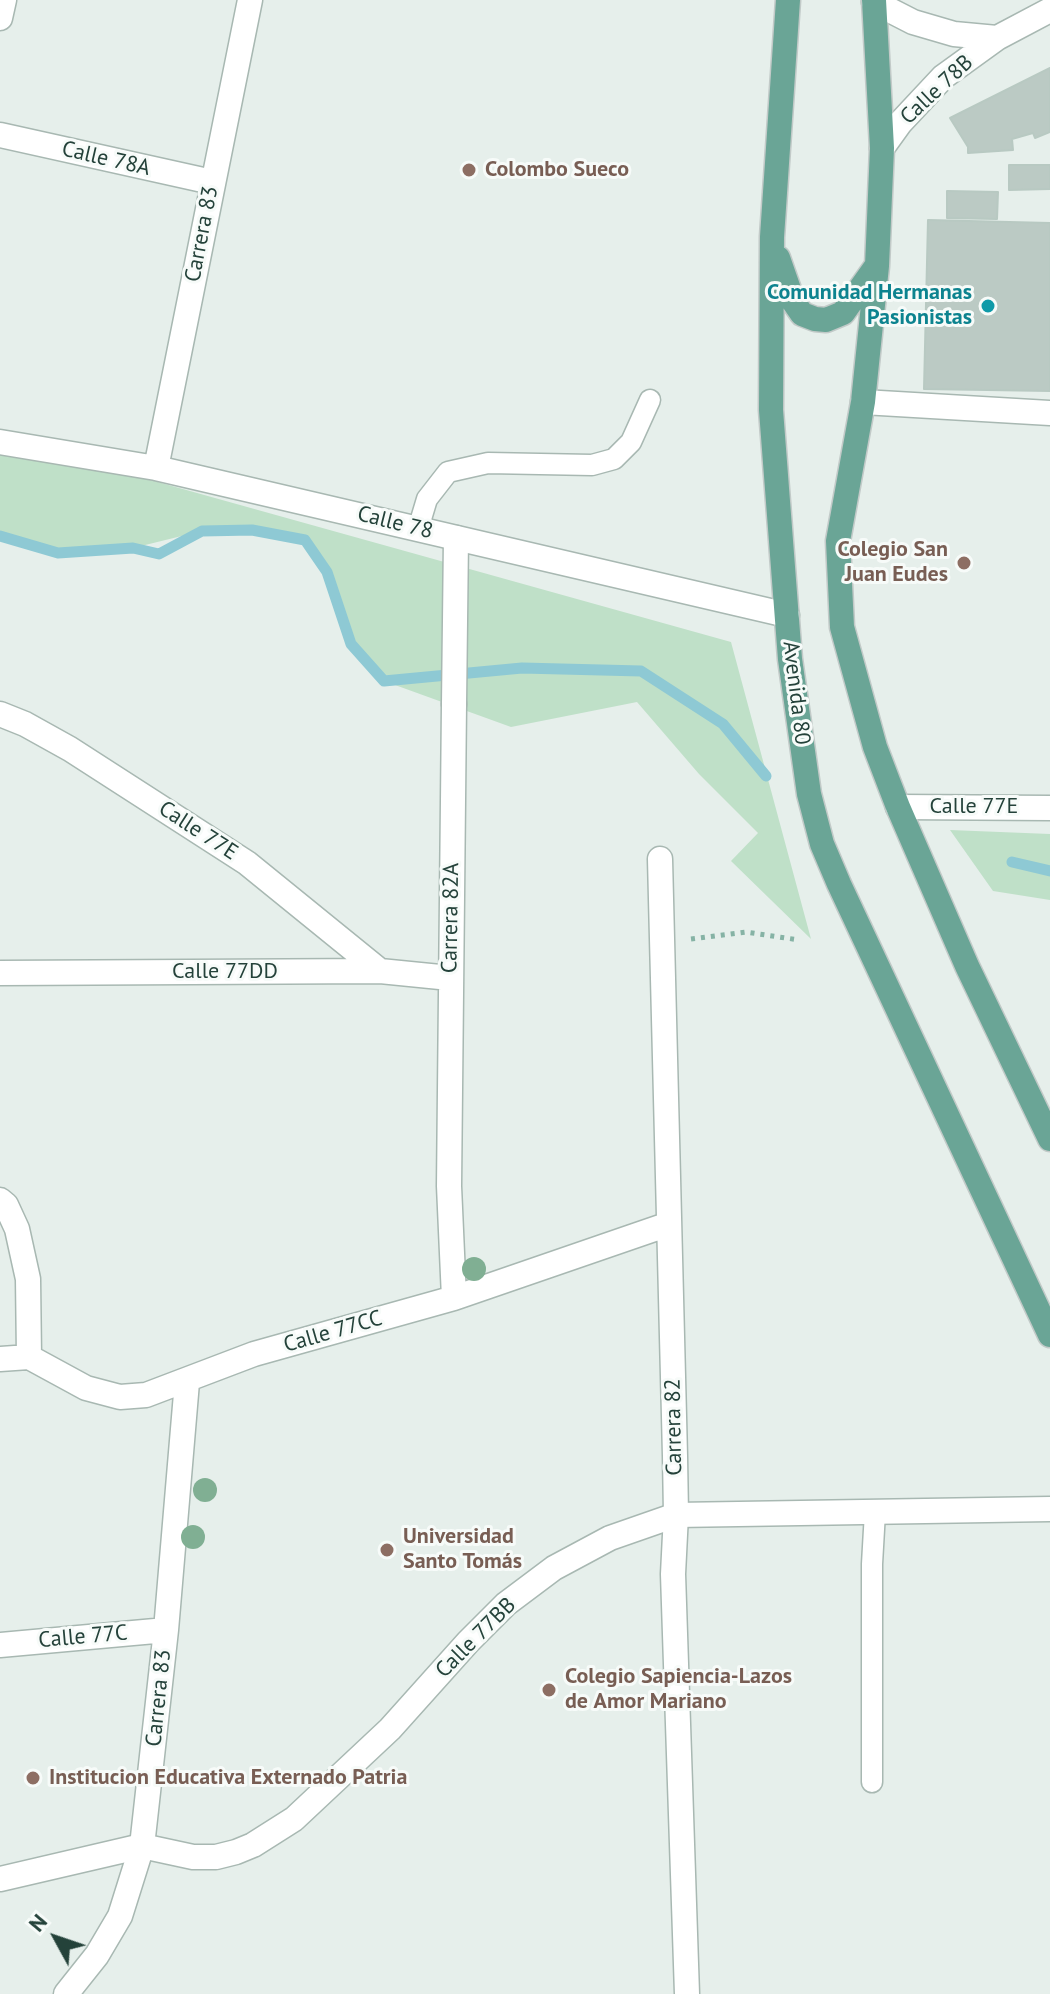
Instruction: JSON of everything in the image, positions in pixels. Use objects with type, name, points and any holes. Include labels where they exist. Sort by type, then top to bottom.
[{"type":"main road","name":"Avenida 80","points":[[788,0],[772,237],[771,410],[790,659],[809,794],[822,844],[935,1094],[1050,1335]]},
{"type":"main road","points":[[874,1],[882,148],[877,266],[863,402],[838,541],[842,627],[864,709],[898,807],[967,966],[1050,1139]]},
{"type":"main road","points":[[772,237],[793,301],[802,314],[815,319],[826,320],[843,313],[877,266]]},
{"type":"street","points":[[0,18],[4,0]]},
{"type":"street","name":"Carrera 83","points":[[156,468],[250,0]]},
{"type":"street","name":"Calle 78B","points":[[874,1],[913,22],[954,34],[997,38]]},
{"type":"street","name":"Calle 78B","points":[[882,148],[900,123],[943,77],[997,38],[1050,10]]},
{"type":"street","name":"Calle 78A","points":[[0,135],[212,182]]},
{"type":"street","points":[[863,402],[1050,413]]},
{"type":"street","name":"Calle 78","points":[[0,442],[156,468],[787,615]]},
{"type":"street","name":"Carrera 82A","points":[[454,1298],[449,1186],[456,538]]},
{"type":"street","name":"Calle 77E","points":[[0,714],[70,749],[247,863],[380,971]]},
{"type":"street","name":"Calle 77E","points":[[898,807],[1050,808]]},
{"type":"street","name":"Carrera 82","points":[[660,859],[676,1515],[673,1574],[687,1994]]},
{"type":"street","name":"Calle 77DD","points":[[0,973],[380,971],[450,978]]},
{"type":"street","points":[[0,1200],[6,1205],[17,1229],[28,1279],[31,1317],[29,1357],[0,1359]]},
{"type":"street","name":"Calle 77CC","points":[[29,1357],[86,1388],[120,1397],[146,1395],[254,1354],[454,1298],[669,1224]]},
{"type":"street","name":"Carrera 83","points":[[66,1994],[97,1955],[120,1916],[142,1846],[166,1630],[187,1382]]},
{"type":"street","name":"Calle 77BB","points":[[0,1879],[142,1846],[193,1857],[216,1857],[236,1852],[273,1833],[294,1819],[390,1729],[506,1604],[554,1568],[610,1538],[676,1515],[1050,1509]]},
{"type":"street","name":"Calle 77C","points":[[0,1645],[166,1630]]},
{"type":"lane","points":[[418,529],[427,499],[448,472],[488,463],[592,465],[614,459],[631,442],[650,400]]},
{"type":"lane","points":[[872,1782],[872,1564],[875,1512]]},
{"type":"path","points":[[662,940],[700,939],[746,932],[799,940]]},
{"type":"green space","points":[[0,438],[731,642],[811,939],[731,861],[758,833],[699,774],[637,702],[511,727],[384,681],[351,644],[327,572],[304,540],[252,530],[202,531],[133,548],[58,553],[10,537],[0,538]]},
{"type":"green space","points":[[950,830],[1050,834],[1050,900],[993,891]]},
{"type":"building","points":[[1050,68],[1050,132],[1035,138],[1033,133],[1012,139],[1013,150],[968,153],[968,147],[950,118]]},
{"type":"building","points":[[1009,165],[1050,165],[1050,189],[1009,190]]},
{"type":"building","points":[[947,191],[998,192],[997,219],[947,218]]},
{"type":"building","name":"Comunidad Hermanas Pasionistas","points":[[928,220],[1050,223],[1050,391],[924,389]]},
{"type":"waterway","points":[[0,536],[58,553],[133,548],[159,554],[202,531],[252,530],[305,540],[327,572],[351,644],[384,681],[522,668],[641,671],[723,724],[766,776]]},
{"type":"waterway","points":[[1012,862],[1050,871]]},
{"type":"place","name":"Colombo Sueco","points":[[469,170]]},
{"type":"place","name":"Comunidad Hermanas Pasionistas","points":[[988,306]]},
{"type":"place","name":"Colegio San Juan Eudes","points":[[964,563]]},
{"type":"place","name":"Universidad Santo Tomás","points":[[387,1550]]},
{"type":"place","name":"Colegio Sapiencia-Lazos de Amor Mariano","points":[[549,1690]]},
{"type":"place","name":"Institucion Educativa Externado Patria","points":[[33,1778]]}]
